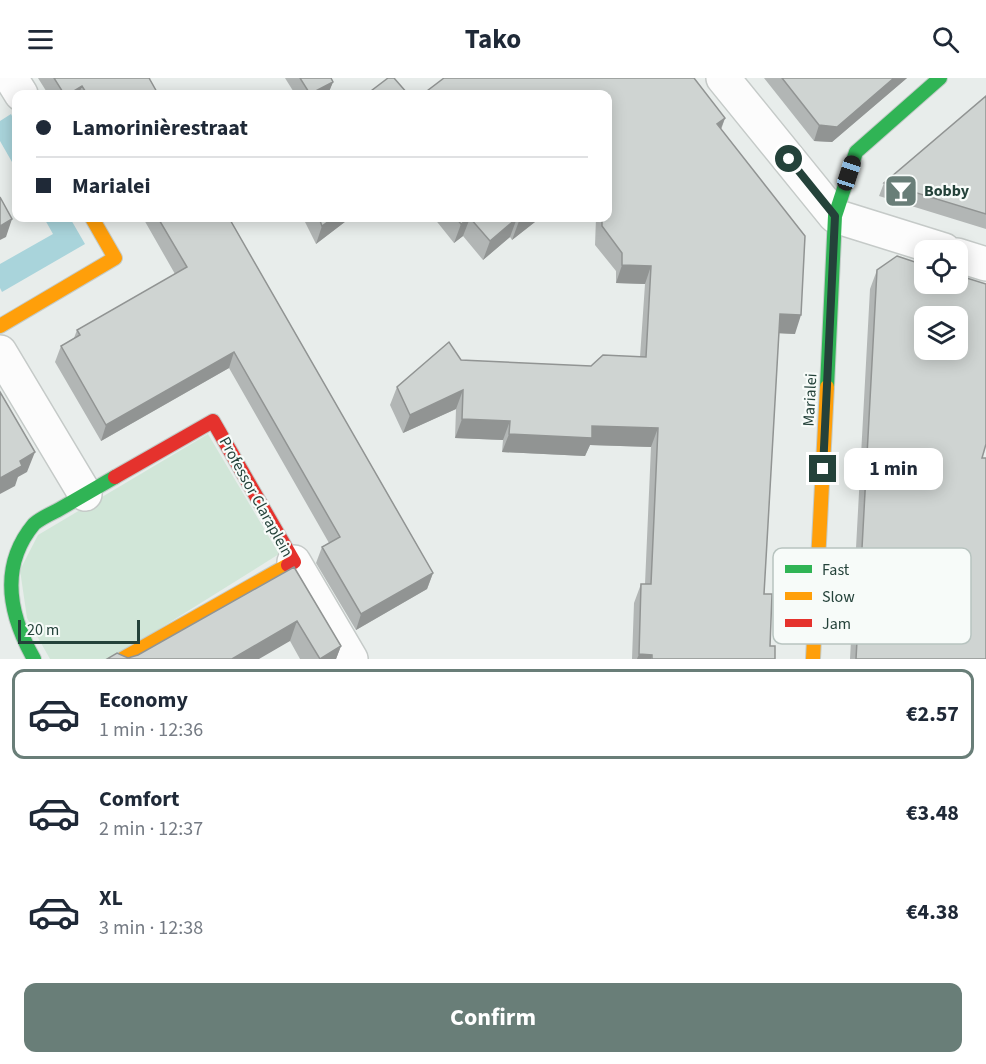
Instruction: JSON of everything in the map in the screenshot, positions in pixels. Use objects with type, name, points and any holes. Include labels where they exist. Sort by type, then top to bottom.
[{"type":"street","points":[[723,78],[835,216],[914,241]]},
{"type":"street","name":"Marialei","points":[[819,548],[835,216],[856,152],[940,78]]},
{"type":"street","points":[[0,326],[115,258],[94,222]]},
{"type":"street","points":[[968,258],[986,264]]},
{"type":"street","points":[[0,352],[85,494]]},
{"type":"street","name":"Professor Claraplein","points":[[34,659],[18,632],[9,608],[5,580],[9,558],[21,538],[35,524],[213,421],[294,562],[122,659]]},
{"type":"street","points":[[294,562],[351,659]]},
{"type":"street","name":"Marialei","points":[[813,659],[814,644]]},
{"type":"green space","points":[[208,434],[279,554],[111,659],[50,659],[27,618],[20,570],[38,535]]},
{"type":"water","points":[[11,114],[12,162],[0,141],[0,121]]},
{"type":"water","points":[[46,222],[72,222],[85,244],[2,292],[0,264],[53,234]]},
{"type":"building","points":[[54,78],[149,78],[156,90],[84,90],[82,86],[76,90],[62,90]]},
{"type":"building","points":[[300,78],[331,78],[333,82],[318,90],[308,90]]},
{"type":"building","points":[[388,78],[394,78],[404,90],[372,90]]},
{"type":"building","points":[[444,78],[694,78],[725,118],[717,124],[805,236],[801,315],[780,314],[764,594],[772,594],[770,646],[775,646],[775,659],[652,659],[652,655],[639,654],[641,584],[651,584],[658,428],[592,426],[592,438],[509,434],[510,421],[462,419],[463,390],[410,415],[397,387],[449,342],[461,360],[591,366],[603,355],[646,357],[651,266],[622,265],[622,253],[602,226],[602,222],[612,222],[612,90],[428,90]]},
{"type":"building","points":[[782,78],[894,78],[837,127],[819,125]]},
{"type":"building","points":[[986,96],[986,214],[884,183]]},
{"type":"building","points":[[0,197],[12,219],[0,226]]},
{"type":"building","points":[[160,222],[231,222],[433,573],[361,614],[322,547],[340,537],[234,352],[106,425],[61,346],[80,335],[77,330],[187,267]]},
{"type":"building","points":[[473,222],[512,222],[490,241]]},
{"type":"building","points":[[897,256],[914,262],[914,294],[968,294],[968,278],[986,284],[986,444],[982,458],[986,458],[986,659],[856,659],[857,644],[971,644],[971,548],[862,548],[877,270]]},
{"type":"building","points":[[0,392],[35,452],[20,461],[22,466],[0,478]]},
{"type":"building","points":[[294,567],[341,646],[320,659],[297,621],[232,659],[107,659],[117,653],[128,658],[138,655]]},
{"type":"traffic: fast","points":[[827,387],[835,216],[856,152],[940,78]]},
{"type":"traffic: fast","points":[[34,659],[18,624],[12,590],[12,573],[23,540],[34,524],[115,477]]},
{"type":"traffic: slow","points":[[0,326],[115,258],[94,222]]},
{"type":"traffic: slow","points":[[819,548],[827,387]]},
{"type":"traffic: slow","points":[[122,659],[288,565]]},
{"type":"traffic: slow","points":[[813,659],[814,644]]},
{"type":"traffic: jam","points":[[115,477],[213,421],[294,562],[288,565]]},
{"type":"place","name":"Bobby","points":[[901,191]]},
{"type":"route","points":[[789,159],[835,216],[823,469]]}]
